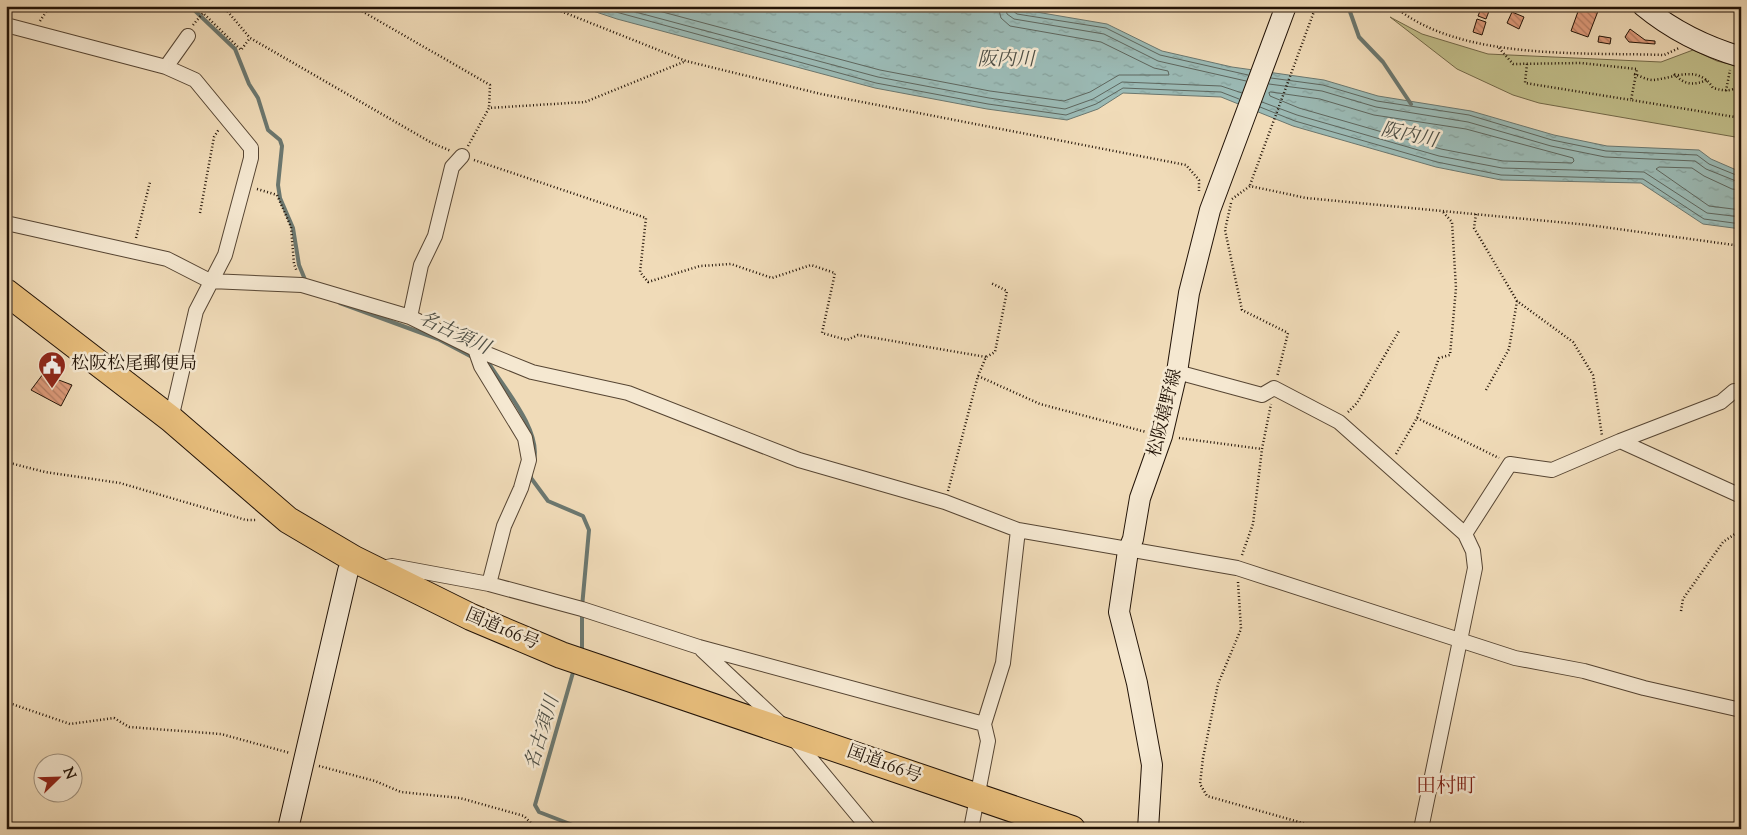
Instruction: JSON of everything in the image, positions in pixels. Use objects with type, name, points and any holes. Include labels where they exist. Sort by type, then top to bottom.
[{"type":"highway","name":"国道166号","points":[[6,292],[171,419],[288,520],[364,564],[470,617],[561,655],[787,730],[978,798],[1072,829]]},
{"type":"main road","name":"松阪嬉野線","points":[[1148,829],[1152,765],[1137,683],[1119,612],[1128,551],[1133,539],[1140,498],[1162,436],[1177,372],[1204,203],[1286,6]]},
{"type":"main road","points":[[1643,6],[1693,39],[1736,61]]},
{"type":"main road","points":[[288,829],[348,571],[364,564]]},
{"type":"street","points":[[6,25],[166,67],[195,80],[251,148],[251,158],[225,255],[196,311],[171,419]]},
{"type":"street","points":[[166,67],[188,36]]},
{"type":"street","points":[[410,317],[422,266],[434,236],[452,167],[462,156]]},
{"type":"street","points":[[6,223],[167,259],[210,281],[306,286],[410,317],[475,350],[532,372],[628,393],[799,460],[945,502],[1018,530],[1128,551],[1237,568],[1515,658],[1584,671],[1644,688],[1741,710]]},
{"type":"street","points":[[475,350],[481,366],[525,438],[529,460],[521,488],[504,526],[489,584]]},
{"type":"street","points":[[1177,372],[1262,395],[1274,388],[1340,422],[1465,534],[1473,550],[1475,568],[1420,829]]},
{"type":"street","points":[[1465,534],[1510,464],[1552,470],[1620,440],[1721,402],[1734,392]]},
{"type":"street","points":[[1620,440],[1741,496]]},
{"type":"street","points":[[971,829],[988,741],[984,724],[1003,663],[1018,530]]},
{"type":"street","points":[[364,564],[392,566],[489,584],[582,609],[699,648],[984,724]]},
{"type":"street","points":[[699,648],[787,730],[869,829]]},
{"type":"path","points":[[38,24],[50,6]]},
{"type":"path","points":[[223,6],[250,38],[432,143],[462,156],[646,218],[640,272],[648,282],[700,266],[731,264],[772,278],[811,265],[835,273],[822,333],[848,340],[858,335],[986,357]]},
{"type":"path","points":[[353,6],[490,85],[489,108],[462,156]]},
{"type":"path","points":[[548,6],[686,61],[821,94],[1186,165],[1199,180],[1204,203],[1232,199],[1250,186],[1316,6]]},
{"type":"path","points":[[1394,6],[1404,15],[1425,26],[1499,48],[1664,54],[1672,53],[1693,39]]},
{"type":"path","points":[[198,19],[203,13],[240,50],[250,38]]},
{"type":"path","points":[[1499,48],[1513,64],[1582,63],[1637,69],[1634,74],[1631,100]]},
{"type":"path","points":[[489,108],[585,102],[686,61]]},
{"type":"path","points":[[1726,91],[1736,61]]},
{"type":"path","points":[[1527,64],[1525,83],[1741,118]]},
{"type":"path","points":[[1634,74],[1651,80],[1674,74],[1694,74],[1708,80],[1713,88],[1726,91],[1735,90],[1741,86]]},
{"type":"path","points":[[1674,74],[1682,82],[1693,85],[1708,80]]},
{"type":"path","points":[[200,212],[214,137],[226,117]]},
{"type":"path","points":[[132,252],[150,182]]},
{"type":"path","points":[[244,185],[277,195],[290,227],[294,264],[306,286]]},
{"type":"path","points":[[1250,186],[1306,198],[1589,225],[1741,246]]},
{"type":"path","points":[[1232,199],[1225,230],[1242,310],[1288,333],[1274,388],[1262,449],[1253,524],[1237,568],[1241,629],[1218,684],[1203,758],[1200,784],[1207,796],[1324,829]]},
{"type":"path","points":[[1389,466],[1418,418],[1439,358],[1450,355],[1456,288],[1452,222],[1442,211]]},
{"type":"path","points":[[1476,214],[1474,228],[1517,300],[1573,342],[1593,375],[1603,448]]},
{"type":"path","points":[[945,502],[978,376],[986,357],[995,352],[1007,291],[991,283]]},
{"type":"path","points":[[1486,390],[1509,349],[1517,300]]},
{"type":"path","points":[[1340,422],[1357,404],[1399,331]]},
{"type":"path","points":[[978,376],[1040,404],[1162,436],[1262,449]]},
{"type":"path","points":[[1418,418],[1510,464]]},
{"type":"path","points":[[6,462],[45,472],[120,483],[246,520],[288,520]]},
{"type":"path","points":[[1681,611],[1683,599],[1723,542],[1741,530]]},
{"type":"path","points":[[6,702],[70,724],[114,718],[129,727],[221,734],[304,756],[314,765],[375,781],[401,792],[460,798],[524,816],[532,824],[549,829]]},
{"type":"path","points":[[1347,829],[1355,829]]},
{"type":"shaded area","points":[[1390,17],[1422,34],[1488,54],[1661,62],[1693,50],[1717,61],[1741,67],[1741,138],[1539,103],[1513,95],[1457,69]]},
{"type":"water","name":"阪内川","points":[[578,6],[1001,6],[1107,24],[1162,51],[1232,67],[1324,80],[1378,96],[1471,111],[1554,135],[1607,146],[1699,150],[1711,159],[1741,172],[1741,229],[1703,224],[1641,183],[1501,180],[1436,167],[1293,126],[1221,97],[1123,93],[1098,109],[1067,120],[987,109],[875,88],[617,19]]},
{"type":"building","points":[[1482,6],[1491,6],[1486,19],[1478,16]]},
{"type":"building","points":[[1580,6],[1600,6],[1588,37],[1571,31]]},
{"type":"building","points":[[1512,12],[1524,17],[1519,29],[1507,23]]},
{"type":"building","points":[[1477,19],[1486,22],[1482,35],[1473,32]]},
{"type":"building","points":[[1630,29],[1645,40],[1655,41],[1655,44],[1629,42],[1625,37]]},
{"type":"building","points":[[1599,36],[1611,38],[1610,44],[1598,42]]},
{"type":"building","points":[[43,374],[72,385],[61,406],[31,390]]},
{"type":"waterway","name":"名古須川","points":[[190,6],[235,49],[249,84],[258,98],[268,130],[280,140],[282,146],[278,185],[280,198],[293,228],[299,265],[306,282]]},
{"type":"waterway","points":[[1348,6],[1359,37],[1383,62],[1411,104]]},
{"type":"waterway","name":"名古須川","points":[[340,303],[438,339],[474,358]]},
{"type":"waterway","name":"名古須川","points":[[483,362],[490,365],[527,424],[535,449],[534,460]]},
{"type":"waterway","name":"名古須川","points":[[531,474],[531,478],[548,501],[583,516],[589,530],[582,607]]},
{"type":"waterway","name":"名古須川","points":[[582,614],[582,651]]},
{"type":"waterway","name":"名古須川","points":[[574,669],[535,805],[539,812],[583,829]]},
{"type":"place","name":"松阪松尾郵便局","points":[[52,389]]},
{"type":"district","name":"田村町","points":[[1446,787]]}]
